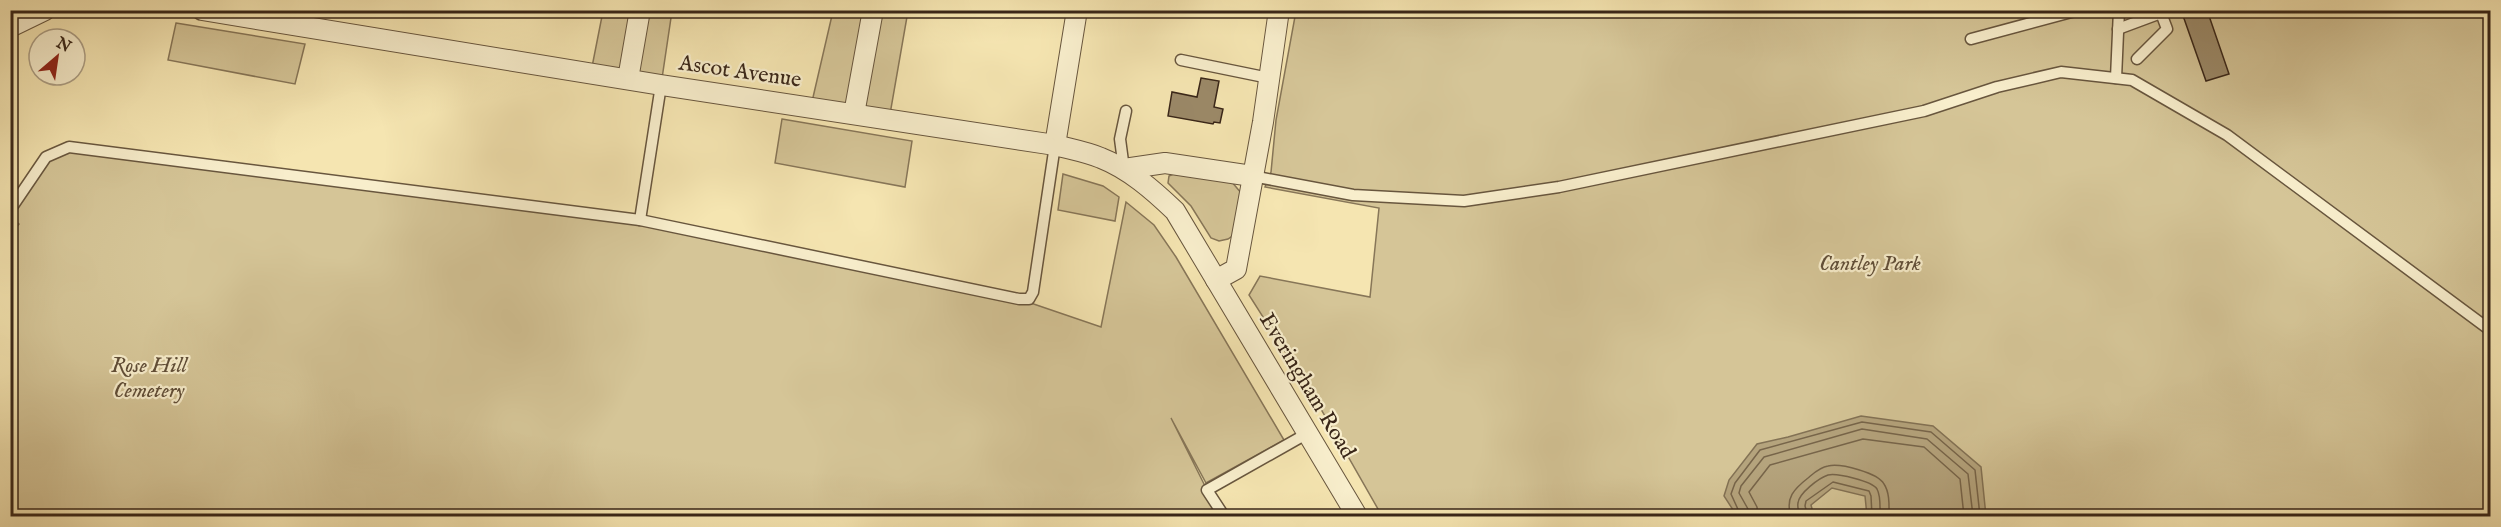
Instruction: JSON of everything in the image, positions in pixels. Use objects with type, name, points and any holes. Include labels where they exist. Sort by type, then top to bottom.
[{"type":"street","points":[[10,27],[45,10]]},
{"type":"street","name":"Ascot Avenue","points":[[202,10],[661,85],[1055,145],[1100,157],[1124,169],[1156,192],[1175,211],[1216,280]]},
{"type":"street","points":[[628,79],[640,10]]},
{"type":"street","points":[[854,114],[873,10]]},
{"type":"street","points":[[1055,145],[1077,10]]},
{"type":"street","points":[[1216,280],[1236,269],[1279,10]]},
{"type":"street","points":[[1124,169],[1165,163],[1252,176]]},
{"type":"street","name":"Everingham Road","points":[[1216,280],[1357,516]]},
{"type":"lane","points":[[1971,39],[2079,10]]},
{"type":"lane","points":[[2116,78],[2117,11]]},
{"type":"lane","points":[[2118,29],[2161,12],[2167,29],[2137,59]]},
{"type":"lane","points":[[1181,60],[1269,78]]},
{"type":"lane","points":[[1252,176],[1353,195],[1464,201],[1559,187],[1924,111],[1997,87],[2061,72],[2116,78],[2132,80],[2227,135],[2490,330]]},
{"type":"lane","points":[[640,220],[661,85]]},
{"type":"lane","points":[[1124,169],[1120,139],[1126,111]]},
{"type":"lane","points":[[10,210],[46,157],[69,147],[640,220],[1019,299],[1029,299],[1033,292],[1055,145]]},
{"type":"lane","points":[[1224,516],[1207,490],[1308,433]]},
{"type":"green space","points":[[603,11],[672,11],[661,85],[591,72]]},
{"type":"green space","points":[[833,11],[908,11],[889,120],[811,106]]},
{"type":"green space","name":"Cantley Park","points":[[1296,11],[2490,11],[2490,516],[1382,516],[1314,397],[1249,295],[1260,276],[1370,297],[1379,208],[1265,187],[1271,172],[1276,120]]},
{"type":"green space","points":[[176,23],[305,44],[295,84],[168,60]]},
{"type":"green space","points":[[782,119],[912,141],[905,187],[775,163]]},
{"type":"green space","name":"Rose Hill Cemetery","points":[[69,147],[640,220],[1019,299],[1101,327],[1126,202],[1154,225],[1176,257],[1284,440],[1206,483],[1171,418],[1207,490],[1224,516],[11,516],[10,235],[19,224],[11,217],[11,210],[46,157]]},
{"type":"green space","points":[[1178,172],[1231,181],[1242,194],[1235,234],[1219,241],[1211,238],[1191,206],[1168,183],[1169,176]]},
{"type":"green space","points":[[1063,174],[1103,186],[1119,197],[1115,221],[1058,210]]},
{"type":"water","points":[[1861,416],[1933,426],[1981,467],[1986,516],[1867,516],[1865,496],[1832,488],[1811,505],[1814,516],[1737,516],[1724,496],[1729,480],[1757,444]]},
{"type":"building","points":[[2181,10],[2207,10],[2229,74],[2206,81]]},
{"type":"building","points":[[1201,78],[1219,81],[1214,107],[1223,109],[1220,123],[1214,122],[1213,124],[1168,116],[1172,92],[1197,97]]}]
